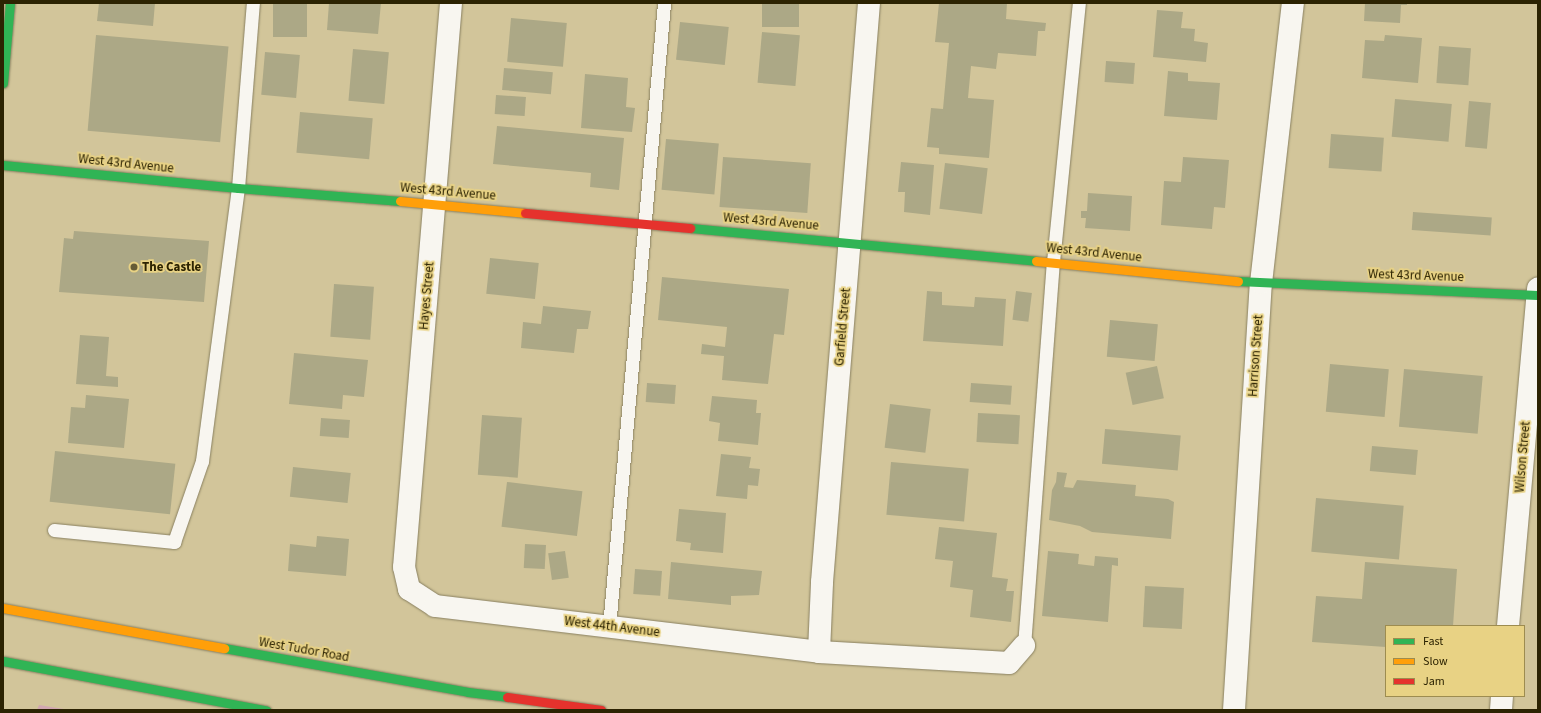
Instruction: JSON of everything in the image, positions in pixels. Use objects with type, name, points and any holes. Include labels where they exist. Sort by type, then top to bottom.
[{"type":"street","points":[[3,83],[10,3]]},
{"type":"street","name":"Hayes Street","points":[[409,589],[404,567],[451,3]]},
{"type":"street","name":"Garfield Street","points":[[819,652],[822,582],[869,3]]},
{"type":"street","name":"Harrison Street","points":[[1234,710],[1261,283],[1293,3]]},
{"type":"street","name":"West 43rd Avenue","points":[[3,165],[238,188],[435,204],[1261,283],[1538,292]]},
{"type":"street","name":"Wilson Street","points":[[1508,625],[1538,292]]},
{"type":"street","name":"West 44th Avenue","points":[[409,589],[435,606],[819,652],[1009,663],[1024,646]]},
{"type":"street","name":"West Tudor Road","points":[[3,608],[468,692],[601,710]]},
{"type":"street","points":[[3,661],[266,710]]},
{"type":"street","points":[[1501,710],[1502,697]]},
{"type":"lane","points":[[54,530],[174,542],[202,461],[238,188],[253,3]]},
{"type":"lane","points":[[609,627],[646,224],[664,3]]},
{"type":"lane","points":[[1024,646],[1053,262],[1079,3]]},
{"type":"shaded area","points":[[39,705],[70,710],[37,710]]},
{"type":"building","points":[[99,3],[155,3],[153,26],[97,21]]},
{"type":"building","points":[[273,3],[307,3],[307,37],[273,37]]},
{"type":"building","points":[[329,3],[381,3],[378,34],[327,30]]},
{"type":"building","points":[[762,3],[799,3],[799,27],[762,27]]},
{"type":"building","points":[[939,3],[1007,3],[1006,19],[1046,23],[1045,31],[1038,31],[1036,56],[998,53],[996,69],[971,66],[968,98],[994,100],[989,158],[939,154],[939,148],[927,147],[931,108],[943,109],[949,43],[935,42]]},
{"type":"building","points":[[1365,3],[1407,3],[1407,5],[1401,5],[1400,23],[1364,21]]},
{"type":"building","points":[[1157,10],[1183,12],[1181,28],[1195,29],[1194,41],[1208,43],[1206,62],[1153,57]]},
{"type":"building","points":[[511,18],[567,23],[563,67],[507,62]]},
{"type":"building","points":[[680,22],[729,27],[725,65],[676,60]]},
{"type":"building","points":[[762,32],[800,35],[795,86],[758,83]]},
{"type":"building","points":[[96,35],[228,47],[220,142],[88,131]]},
{"type":"building","points":[[1385,35],[1422,38],[1418,83],[1362,78],[1365,40],[1384,41]]},
{"type":"building","points":[[1439,46],[1471,48],[1468,85],[1436,83]]},
{"type":"building","points":[[353,49],[389,52],[384,104],[348,101]]},
{"type":"building","points":[[265,52],[300,55],[296,98],[261,95]]},
{"type":"building","points":[[1106,61],[1135,63],[1133,84],[1105,82]]},
{"type":"building","points":[[504,68],[553,72],[551,94],[502,90]]},
{"type":"building","points":[[1168,71],[1188,73],[1188,81],[1220,83],[1217,120],[1164,116]]},
{"type":"building","points":[[585,74],[628,78],[626,107],[635,108],[632,132],[581,128]]},
{"type":"building","points":[[496,95],[526,97],[525,116],[495,114]]},
{"type":"building","points":[[1395,99],[1452,104],[1448,142],[1392,137]]},
{"type":"building","points":[[1469,101],[1491,103],[1487,149],[1465,147]]},
{"type":"building","points":[[300,112],[373,118],[369,159],[296,153]]},
{"type":"building","points":[[497,126],[624,138],[619,190],[590,187],[591,173],[493,164]]},
{"type":"building","points":[[1331,134],[1384,138],[1381,172],[1329,168]]},
{"type":"building","points":[[666,139],[719,144],[714,194],[662,190]]},
{"type":"building","points":[[723,157],[811,163],[807,213],[720,207]]},
{"type":"building","points":[[1183,157],[1229,160],[1225,208],[1214,207],[1212,229],[1161,225],[1164,181],[1181,182]]},
{"type":"building","points":[[901,162],[934,165],[930,215],[904,212],[905,192],[898,192]]},
{"type":"building","points":[[945,163],[988,168],[982,214],[939,209]]},
{"type":"building","points":[[1088,193],[1132,196],[1130,231],[1085,228],[1086,218],[1081,218],[1081,211],[1087,211]]},
{"type":"building","points":[[1413,212],[1492,218],[1491,235],[1412,230]]},
{"type":"building","name":"The Castle","points":[[74,231],[209,241],[204,302],[59,292],[64,238],[73,239]]},
{"type":"building","points":[[490,258],[539,263],[535,299],[486,294]]},
{"type":"building","points":[[662,277],[789,289],[784,335],[774,334],[768,384],[722,380],[724,356],[701,354],[702,344],[725,347],[727,327],[658,320]]},
{"type":"building","points":[[334,284],[374,287],[370,340],[330,337]]},
{"type":"building","points":[[927,291],[942,292],[942,305],[974,307],[975,297],[1006,299],[1003,346],[923,341]]},
{"type":"building","points":[[1016,291],[1032,293],[1028,322],[1012,320]]},
{"type":"building","points":[[543,306],[591,311],[588,329],[577,329],[574,353],[521,348],[523,322],[541,324]]},
{"type":"building","points":[[1110,320],[1158,324],[1155,361],[1107,357]]},
{"type":"building","points":[[80,335],[109,337],[106,376],[118,377],[118,387],[76,384]]},
{"type":"building","points":[[294,353],[368,360],[364,397],[343,395],[342,409],[289,404]]},
{"type":"building","points":[[1330,364],[1389,369],[1385,417],[1326,412]]},
{"type":"building","points":[[1157,366],[1164,398],[1133,405],[1126,373]]},
{"type":"building","points":[[1404,369],[1483,376],[1478,434],[1399,427]]},
{"type":"building","points":[[647,383],[676,385],[675,404],[646,402]]},
{"type":"building","points":[[971,383],[1012,386],[1011,405],[970,402]]},
{"type":"building","points":[[86,395],[129,399],[124,448],[68,443],[71,407],[85,408]]},
{"type":"building","points":[[712,396],[757,400],[756,413],[761,413],[758,445],[718,441],[720,423],[709,421]]},
{"type":"building","points":[[890,404],[931,409],[925,453],[885,448]]},
{"type":"building","points":[[978,413],[1020,415],[1018,444],[976,442]]},
{"type":"building","points":[[482,415],[522,418],[518,478],[478,475]]},
{"type":"building","points":[[321,418],[350,420],[349,438],[320,436]]},
{"type":"building","points":[[1105,429],[1181,436],[1178,470],[1102,464]]},
{"type":"building","points":[[1372,446],[1418,450],[1416,475],[1370,471]]},
{"type":"building","points":[[55,451],[175,464],[170,514],[50,502]]},
{"type":"building","points":[[721,454],[751,457],[749,468],[760,469],[758,486],[748,485],[747,499],[716,496]]},
{"type":"building","points":[[891,462],[969,469],[964,522],[886,515]]},
{"type":"building","points":[[293,467],[351,473],[348,503],[290,497]]},
{"type":"building","points":[[1057,472],[1067,473],[1064,487],[1073,488],[1077,480],[1136,485],[1135,496],[1168,499],[1174,502],[1171,539],[1092,532],[1080,526],[1049,520],[1052,490],[1056,482]]},
{"type":"building","points":[[507,482],[582,491],[577,536],[502,527]]},
{"type":"building","points":[[1316,498],[1404,506],[1399,559],[1311,552]]},
{"type":"building","points":[[679,509],[726,513],[723,553],[690,550],[691,543],[676,541]]},
{"type":"building","points":[[939,527],[997,533],[992,577],[1008,579],[1006,591],[1014,591],[1011,622],[970,617],[973,590],[950,587],[953,561],[935,559]]},
{"type":"building","points":[[317,536],[349,539],[346,576],[288,571],[290,544],[316,547]]},
{"type":"building","points":[[525,544],[546,545],[545,569],[524,568]]},
{"type":"building","points":[[565,551],[569,578],[552,580],[548,553]]},
{"type":"building","points":[[1048,551],[1079,554],[1078,564],[1094,566],[1095,556],[1118,558],[1118,566],[1112,565],[1108,622],[1042,616]]},
{"type":"building","points":[[671,562],[762,571],[759,595],[731,596],[731,605],[668,599]]},
{"type":"building","points":[[1365,562],[1457,569],[1453,625],[1385,625],[1385,647],[1312,642],[1316,596],[1362,599]]},
{"type":"building","points":[[635,569],[662,571],[660,596],[633,594]]},
{"type":"building","points":[[1145,586],[1184,588],[1182,629],[1143,627]]},
{"type":"traffic: fast","points":[[3,83],[10,3]]},
{"type":"traffic: fast","points":[[3,165],[238,188],[400,201]]},
{"type":"traffic: fast","points":[[690,228],[1036,261]]},
{"type":"traffic: fast","points":[[1238,281],[1537,295]]},
{"type":"traffic: fast","points":[[224,648],[468,692],[507,697]]},
{"type":"traffic: fast","points":[[3,661],[266,710]]},
{"type":"traffic: slow","points":[[400,201],[525,213]]},
{"type":"traffic: slow","points":[[1036,261],[1238,281]]},
{"type":"traffic: slow","points":[[3,608],[224,648]]},
{"type":"traffic: jam","points":[[525,213],[690,228]]},
{"type":"traffic: jam","points":[[507,697],[601,710]]},
{"type":"place","name":"The Castle","points":[[134,267]]}]
